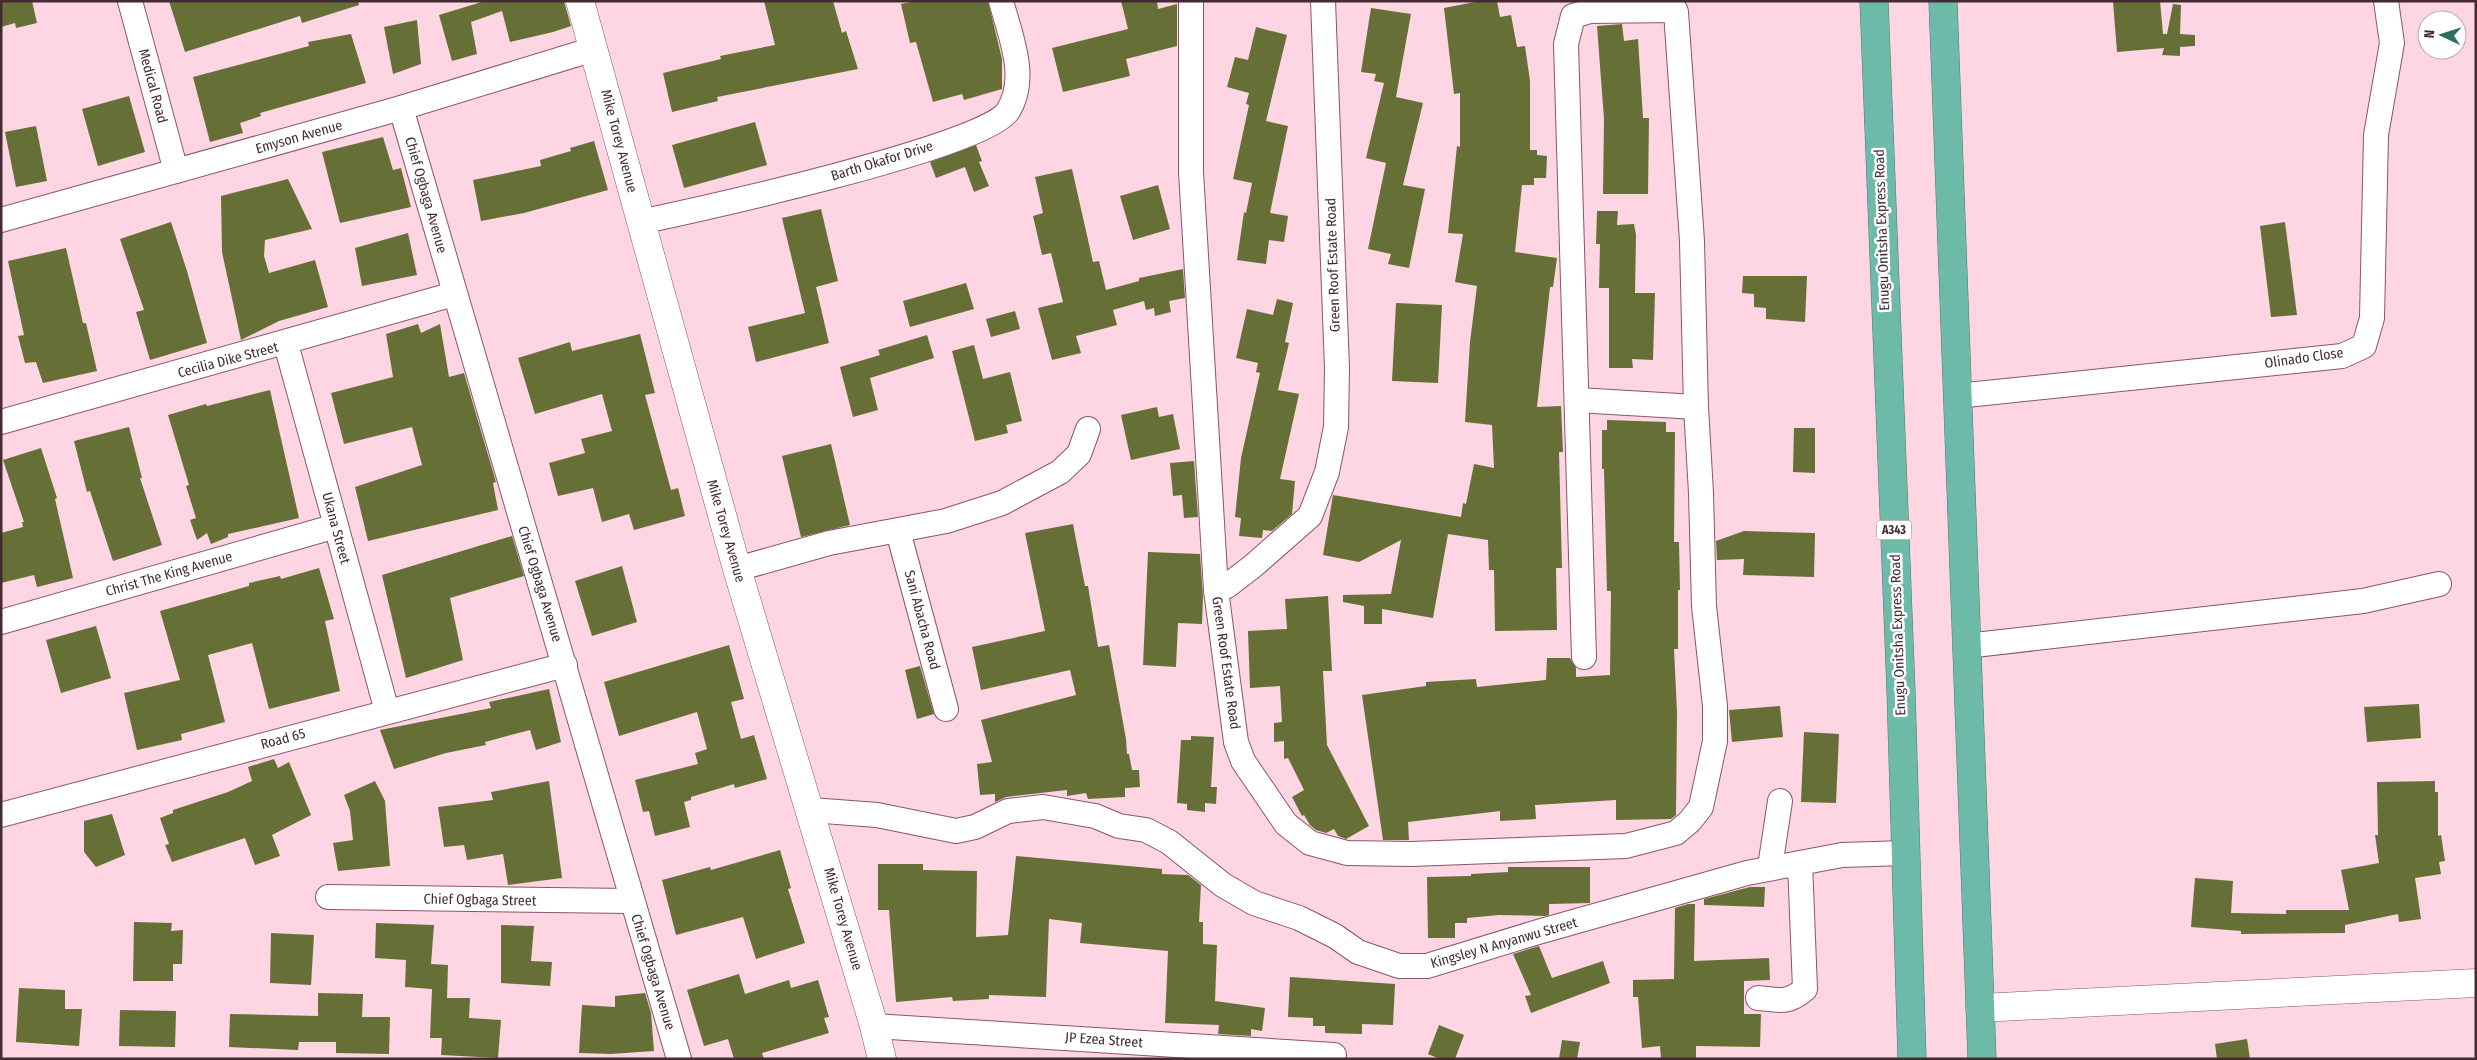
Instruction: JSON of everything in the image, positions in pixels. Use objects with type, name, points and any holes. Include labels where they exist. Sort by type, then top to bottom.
[{"type":"highway","name":"Enugu Onitsha Express Road","points":[[1874,1],[1901,691],[1912,1059]]},
{"type":"highway","points":[[1943,1],[1982,1059]]},
{"type":"main road","name":"Mike Torey Avenue","points":[[580,1],[737,569],[874,1026],[882,1059]]},
{"type":"main road","points":[[1980,1008],[2476,983]]},
{"type":"street","name":"Medical Road","points":[[130,1],[176,171]]},
{"type":"street","name":"Barth Okafor Drive","points":[[640,222],[889,162],[992,124],[1007,112],[1014,96],[1018,75],[1001,1]]},
{"type":"street","points":[[1191,1],[1191,172],[1216,590]]},
{"type":"street","name":"Green Roof Estate Road","points":[[1323,1],[1337,368],[1336,427],[1326,472],[1310,516],[1253,566],[1227,586],[1216,590],[1236,742],[1243,761],[1286,824],[1310,843],[1347,853],[1411,854],[1626,846],[1676,833],[1702,807],[1715,741],[1715,706],[1704,606],[1692,240],[1674,8]]},
{"type":"street","name":"Olinado Close","points":[[1957,396],[2342,356],[2364,346],[2372,318],[2376,135],[2392,43],[2386,1]]},
{"type":"street","points":[[1584,657],[1566,44],[1573,16],[1590,11],[1674,8]]},
{"type":"street","name":"Emyson Avenue","points":[[1,220],[401,108],[594,49]]},
{"type":"street","name":"Chief Ogbaga Avenue","points":[[401,108],[454,294],[565,665],[631,901],[679,1059]]},
{"type":"street","name":"Cecilia Dike Street","points":[[1,422],[286,344],[454,294]]},
{"type":"street","name":"Ukana Street","points":[[286,344],[387,711]]},
{"type":"street","points":[[1577,400],[1696,407]]},
{"type":"street","points":[[737,569],[829,543],[946,521],[1002,503],[1060,472],[1079,454],[1088,429]]},
{"type":"street","name":"Christ The King Avenue","points":[[1,622],[336,526]]},
{"type":"street","name":"Sani Abacha Road","points":[[898,531],[946,709]]},
{"type":"street","points":[[1966,646],[2363,601],[2439,584]]},
{"type":"street","name":"Road 65","points":[[1,815],[565,665]]},
{"type":"street","points":[[1770,868],[1780,801]]},
{"type":"street","name":"Kingsley N Anyanwu Street","points":[[810,810],[877,815],[956,831],[975,827],[1008,811],[1043,807],[1095,816],[1119,826],[1146,830],[1169,842],[1224,885],[1254,903],[1299,918],[1335,936],[1358,952],[1399,966],[1427,966],[1708,882],[1770,868],[1842,855],[1905,853]]},
{"type":"street","points":[[1758,998],[1784,1001],[1795,998],[1805,989],[1800,862]]},
{"type":"street","name":"Chief Ogbaga Street","points":[[328,897],[631,901]]},
{"type":"street","name":"JP Ezea Street","points":[[874,1026],[1334,1055]]},
{"type":"building","points":[[1,1],[32,1],[37,23],[16,28],[15,23],[1,27]]},
{"type":"building","points":[[169,1],[358,1],[359,5],[302,23],[300,16],[185,52]]},
{"type":"building","points":[[485,1],[564,1],[571,26],[510,42],[502,11],[471,22],[477,54],[452,61],[439,15]]},
{"type":"building","points":[[764,1],[833,1],[842,33],[846,31],[858,69],[717,97],[718,101],[672,112],[663,73],[721,59],[720,56],[775,45]]},
{"type":"building","points":[[916,1],[988,1],[1002,59],[1002,89],[964,100],[962,94],[933,102],[916,42],[910,43],[901,4]]},
{"type":"building","points":[[1121,1],[1157,1],[1158,9],[1177,4],[1177,46],[1126,59],[1130,76],[1063,92],[1052,48],[1128,29]]},
{"type":"building","points":[[1480,1],[1497,1],[1500,17],[1511,15],[1517,47],[1525,46],[1530,81],[1530,150],[1537,150],[1537,155],[1547,156],[1546,178],[1534,178],[1534,185],[1522,185],[1515,252],[1557,258],[1553,287],[1550,287],[1537,407],[1561,406],[1563,452],[1559,452],[1562,568],[1556,568],[1557,630],[1495,631],[1494,570],[1489,570],[1488,540],[1448,534],[1433,618],[1382,609],[1382,624],[1364,624],[1364,606],[1343,602],[1343,595],[1391,594],[1401,540],[1359,562],[1323,555],[1333,495],[1461,517],[1463,503],[1466,504],[1474,464],[1494,468],[1492,425],[1465,422],[1470,342],[1477,286],[1455,282],[1463,234],[1448,233],[1457,146],[1460,147],[1460,93],[1454,94],[1444,8]]},
{"type":"building","points":[[2113,1],[2160,1],[2163,34],[2167,34],[2173,4],[2181,5],[2180,34],[2195,35],[2195,46],[2180,47],[2180,56],[2162,55],[2164,48],[2117,52]]},
{"type":"building","points":[[1371,8],[1411,14],[1396,97],[1423,103],[1403,185],[1425,189],[1409,268],[1388,264],[1391,254],[1368,249],[1386,163],[1366,158],[1384,83],[1374,81],[1376,74],[1361,72]]},
{"type":"building","points":[[417,20],[421,64],[393,74],[384,27]]},
{"type":"building","points":[[1622,24],[1624,41],[1638,39],[1643,118],[1649,118],[1648,194],[1603,194],[1604,119],[1597,26]]},
{"type":"building","points":[[1256,27],[1287,35],[1266,121],[1288,126],[1270,213],[1288,216],[1284,242],[1269,240],[1266,264],[1237,260],[1244,212],[1246,213],[1252,183],[1233,179],[1249,105],[1246,104],[1249,93],[1227,87],[1235,57],[1248,60]]},
{"type":"building","points":[[351,34],[366,83],[260,113],[261,116],[240,123],[243,133],[210,142],[193,77],[309,46],[308,42]]},
{"type":"building","points":[[129,96],[145,152],[98,166],[82,109]]},
{"type":"building","points":[[755,122],[767,165],[684,188],[672,145]]},
{"type":"building","points":[[36,126],[47,181],[16,187],[5,132]]},
{"type":"building","points":[[383,137],[393,170],[401,168],[411,207],[340,223],[322,152]]},
{"type":"building","points":[[594,141],[608,190],[524,213],[481,221],[473,180],[541,166],[540,160],[571,151],[570,148]]},
{"type":"building","points":[[976,145],[982,161],[979,162],[989,186],[974,192],[965,167],[936,178],[930,162]]},
{"type":"building","points":[[1072,169],[1093,262],[1099,261],[1106,290],[1139,281],[1139,278],[1183,269],[1185,298],[1169,301],[1171,312],[1155,316],[1154,308],[1146,310],[1144,301],[1113,310],[1117,325],[1076,336],[1081,353],[1052,360],[1038,308],[1063,302],[1051,253],[1042,255],[1033,216],[1043,213],[1035,177]]},
{"type":"building","points":[[288,179],[312,229],[265,240],[264,256],[269,273],[315,260],[328,307],[279,321],[241,340],[222,252],[221,196]]},
{"type":"building","points":[[1158,185],[1170,229],[1133,240],[1120,196]]},
{"type":"building","points":[[821,209],[838,281],[816,287],[829,343],[756,362],[748,327],[805,313],[782,218]]},
{"type":"building","points":[[1597,211],[1618,211],[1617,225],[1634,224],[1636,235],[1635,293],[1655,293],[1653,360],[1632,359],[1633,368],[1609,368],[1609,288],[1599,288],[1600,244],[1596,244]]},
{"type":"building","points":[[171,222],[207,343],[150,360],[136,312],[144,310],[120,239]]},
{"type":"building","points":[[2285,222],[2297,315],[2271,317],[2260,226]]},
{"type":"building","points":[[408,233],[417,275],[362,286],[355,248]]},
{"type":"building","points":[[66,248],[83,323],[86,323],[97,371],[43,383],[36,362],[25,363],[18,336],[24,335],[8,261]]},
{"type":"building","points":[[1743,276],[1807,276],[1805,322],[1766,319],[1766,308],[1754,307],[1754,294],[1742,293]]},
{"type":"building","points":[[966,283],[974,309],[910,327],[903,301]]},
{"type":"building","points":[[1277,299],[1293,303],[1285,342],[1289,343],[1278,390],[1299,394],[1280,479],[1295,481],[1292,514],[1272,531],[1263,530],[1262,538],[1239,536],[1241,518],[1235,517],[1241,458],[1260,373],[1256,372],[1258,363],[1236,358],[1247,309],[1273,315]]},
{"type":"building","points":[[1396,303],[1442,305],[1438,383],[1392,381]]},
{"type":"building","points":[[1015,311],[1020,329],[991,337],[986,319]]},
{"type":"building","points":[[418,324],[421,333],[440,324],[449,377],[464,373],[496,482],[493,483],[498,510],[368,541],[355,487],[422,465],[412,427],[344,444],[331,393],[393,377],[386,334]]},
{"type":"building","points":[[640,334],[655,393],[645,395],[671,490],[678,488],[685,516],[634,530],[629,514],[602,522],[593,488],[558,496],[549,463],[585,453],[581,439],[612,431],[602,394],[535,414],[518,358],[570,342],[572,351]]},
{"type":"building","points":[[927,335],[934,358],[870,378],[878,410],[853,417],[840,367],[880,355],[878,350]]},
{"type":"building","points":[[974,345],[983,379],[1010,372],[1022,421],[1006,425],[1008,433],[975,441],[952,351]]},
{"type":"building","points":[[270,390],[299,518],[228,534],[228,537],[211,544],[207,533],[197,540],[190,520],[196,518],[186,486],[189,485],[168,415],[206,404],[207,406]]},
{"type":"building","points":[[1157,407],[1159,417],[1173,414],[1180,449],[1131,460],[1121,415]]},
{"type":"building","points":[[1607,420],[1666,422],[1666,432],[1675,432],[1674,542],[1679,542],[1680,590],[1678,590],[1678,649],[1674,649],[1677,712],[1676,815],[1671,819],[1616,820],[1616,800],[1535,805],[1536,819],[1500,821],[1500,811],[1408,822],[1409,840],[1383,840],[1362,695],[1426,686],[1426,682],[1476,679],[1477,687],[1546,680],[1547,658],[1570,658],[1576,668],[1576,677],[1610,675],[1611,591],[1607,591],[1604,469],[1602,469],[1602,430],[1607,430]]},
{"type":"building","points":[[129,427],[142,478],[140,478],[162,545],[113,561],[90,491],[87,492],[74,441]]},
{"type":"building","points":[[1794,428],[1815,428],[1815,473],[1793,472]]},
{"type":"building","points":[[831,444],[850,525],[801,537],[782,456]]},
{"type":"building","points":[[41,448],[57,498],[55,499],[73,578],[37,587],[34,575],[1,583],[1,533],[23,527],[22,522],[24,522],[3,460]]},
{"type":"building","points":[[1194,461],[1198,517],[1184,518],[1182,495],[1173,496],[1170,463]]},
{"type":"building","points":[[1073,524],[1085,586],[1088,586],[1098,647],[1109,645],[1127,754],[1129,754],[1132,770],[1139,770],[1140,787],[1125,788],[1125,797],[1088,799],[1086,793],[1067,796],[1067,790],[1006,797],[995,802],[995,794],[980,795],[977,764],[992,762],[981,720],[1076,695],[1070,670],[981,690],[972,647],[1045,631],[1025,533]]},
{"type":"building","points":[[1744,531],[1815,533],[1814,577],[1743,575],[1744,559],[1717,560],[1716,541]]},
{"type":"building","points":[[512,536],[524,576],[450,598],[463,660],[406,678],[382,575]]},
{"type":"building","points":[[1148,552],[1200,554],[1203,597],[1202,624],[1178,623],[1176,667],[1143,665]]},
{"type":"building","points":[[622,566],[637,622],[592,636],[575,581]]},
{"type":"building","points":[[319,568],[334,619],[325,621],[340,691],[269,709],[252,643],[208,655],[225,722],[181,734],[182,740],[137,750],[124,693],[180,680],[160,611],[249,586],[249,583],[280,576],[281,579]]},
{"type":"building","points":[[1328,596],[1332,671],[1323,671],[1327,745],[1369,826],[1346,839],[1338,836],[1334,829],[1326,833],[1316,830],[1310,825],[1304,815],[1302,816],[1292,797],[1304,790],[1288,758],[1284,759],[1284,741],[1274,742],[1274,723],[1282,722],[1280,686],[1250,688],[1248,631],[1287,629],[1285,599]]},
{"type":"building","points":[[96,626],[111,678],[61,693],[46,640]]},
{"type":"building","points":[[729,645],[744,699],[731,702],[741,739],[754,735],[767,779],[735,788],[734,784],[691,797],[691,800],[684,802],[690,827],[655,836],[649,811],[643,812],[635,780],[698,764],[695,753],[707,749],[697,712],[619,736],[604,682]]},
{"type":"building","points":[[920,666],[934,714],[917,719],[905,670]]},
{"type":"building","points":[[549,689],[561,742],[536,750],[530,730],[485,742],[486,745],[446,753],[394,769],[380,730],[491,708],[489,702]]},
{"type":"building","points":[[2419,704],[2421,738],[2367,742],[2364,707]]},
{"type":"building","points":[[1780,706],[1783,737],[1732,742],[1729,710]]},
{"type":"building","points":[[1804,732],[1839,734],[1836,803],[1801,802]]},
{"type":"building","points":[[1191,736],[1214,737],[1211,787],[1217,787],[1216,804],[1205,803],[1205,812],[1187,810],[1187,804],[1177,803],[1181,740],[1191,740]]},
{"type":"building","points":[[274,759],[278,768],[289,762],[311,815],[272,835],[280,856],[255,865],[245,838],[172,862],[165,845],[169,844],[160,818],[173,813],[173,810],[228,792],[252,781],[248,767]]},
{"type":"building","points":[[375,781],[385,801],[390,866],[338,871],[333,843],[353,840],[350,811],[344,795]]},
{"type":"building","points":[[549,781],[562,878],[508,885],[503,854],[467,860],[464,845],[444,847],[438,807],[493,800],[491,792]]},
{"type":"building","points":[[2435,781],[2435,792],[2438,792],[2438,836],[2441,835],[2445,861],[2439,862],[2441,874],[2415,878],[2421,919],[2399,922],[2398,914],[2345,925],[2345,933],[2241,934],[2241,931],[2191,927],[2195,878],[2233,881],[2231,913],[2286,914],[2286,910],[2349,910],[2341,870],[2379,863],[2375,835],[2378,835],[2377,782]]},
{"type":"building","points":[[112,814],[125,855],[96,867],[84,852],[84,821]]},
{"type":"building","points":[[780,850],[791,888],[788,889],[805,943],[756,959],[743,917],[676,935],[662,880],[710,867],[711,870]]},
{"type":"building","points":[[1016,856],[1162,869],[1162,874],[1188,875],[1201,885],[1199,922],[1203,922],[1203,944],[1217,945],[1215,1001],[1265,1008],[1262,1031],[1251,1029],[1251,1036],[1218,1034],[1219,1025],[1165,1023],[1168,951],[1080,943],[1082,923],[1049,919],[1046,997],[989,995],[989,999],[953,1001],[952,997],[896,1002],[889,910],[878,910],[878,864],[923,864],[923,870],[977,871],[976,937],[1008,935]]},
{"type":"building","points":[[1508,867],[1590,867],[1590,903],[1549,904],[1549,915],[1545,916],[1499,915],[1467,918],[1467,923],[1455,923],[1455,938],[1428,938],[1427,877],[1471,876],[1471,874],[1508,872]]},
{"type":"building","points":[[1750,887],[1765,887],[1764,907],[1704,905],[1704,899]]},
{"type":"building","points":[[1695,904],[1694,961],[1769,958],[1770,980],[1744,981],[1744,1014],[1761,1014],[1760,1047],[1696,1046],[1696,1059],[1661,1059],[1660,1046],[1642,1048],[1638,997],[1633,997],[1633,980],[1674,979],[1675,908]]},
{"type":"building","points":[[134,922],[172,923],[171,931],[183,930],[182,964],[173,964],[173,981],[133,981]]},
{"type":"building","points":[[376,923],[434,925],[431,964],[448,965],[447,998],[470,998],[469,1018],[501,1020],[498,1058],[441,1055],[442,1038],[430,1038],[432,989],[405,987],[406,960],[375,958]]},
{"type":"building","points":[[501,925],[534,926],[531,961],[552,962],[550,986],[501,983]]},
{"type":"building","points":[[271,933],[314,935],[311,985],[270,983]]},
{"type":"building","points":[[1539,946],[1552,978],[1603,961],[1610,983],[1531,1013],[1525,996],[1531,995],[1513,954]]},
{"type":"building","points":[[739,974],[745,994],[789,980],[791,988],[818,980],[829,1017],[824,1018],[829,1033],[762,1053],[764,1059],[734,1059],[728,1039],[704,1046],[687,990]]},
{"type":"building","points":[[1290,977],[1395,984],[1393,1025],[1362,1024],[1362,1034],[1325,1033],[1325,1026],[1313,1026],[1313,1018],[1288,1017]]},
{"type":"building","points":[[19,988],[65,990],[65,1009],[82,1009],[79,1046],[16,1042]]},
{"type":"building","points":[[318,993],[363,994],[362,1017],[390,1017],[389,1054],[336,1053],[336,1042],[299,1042],[298,1050],[229,1047],[230,1014],[318,1016]]},
{"type":"building","points":[[645,993],[651,1013],[654,1051],[611,1054],[579,1053],[582,1005],[615,1007],[615,996]]},
{"type":"building","points":[[120,1010],[176,1011],[175,1047],[119,1046]]},
{"type":"building","points":[[1439,1025],[1464,1035],[1455,1059],[1440,1059],[1428,1054]]},
{"type":"building","points":[[2247,1039],[2250,1059],[2217,1059],[2215,1044]]},
{"type":"building","points":[[1562,1040],[1580,1042],[1577,1059],[1559,1059]]}]
